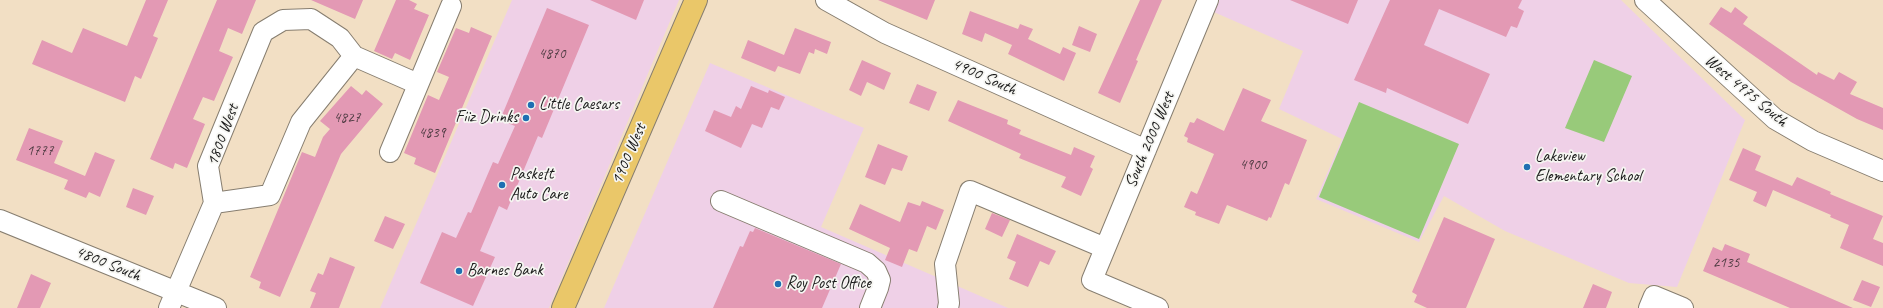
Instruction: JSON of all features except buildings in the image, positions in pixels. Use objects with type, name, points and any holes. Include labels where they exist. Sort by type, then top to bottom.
[{"type":"main road","name":"1900 West","points":[[563,308],[696,0]]},
{"type":"street","name":"4900 South","points":[[826,0],[885,33],[1146,150]]},
{"type":"street","name":"South 2000 West","points":[[1158,308],[1092,280],[1208,0]]},
{"type":"street","name":"West 4975 South","points":[[1648,1],[1775,119],[1813,141],[1883,171]]},
{"type":"street","points":[[390,152],[451,6]]},
{"type":"street","name":"1800 West","points":[[214,203],[208,166],[263,32],[282,20],[311,19],[340,38],[354,56],[418,84]]},
{"type":"street","points":[[172,300],[214,203],[270,195],[301,122],[354,56]]},
{"type":"street","points":[[952,306],[945,264],[970,191],[1105,248]]},
{"type":"street","points":[[721,202],[867,263],[876,271],[880,280],[870,308]]},
{"type":"street","name":"4800 South","points":[[0,220],[172,300],[216,308]]},
{"type":"street","points":[[1651,302],[1683,308]]},
{"type":"shaded area","points":[[512,0],[679,0],[549,308],[380,308]]},
{"type":"shaded area","name":"Lakeview Elementary School","points":[[1202,0],[1621,0],[1745,120],[1677,287],[1629,283],[1505,231],[1444,196],[1419,242],[1316,199],[1342,139],[1279,109],[1303,51],[1200,6]]},
{"type":"shaded area","points":[[710,63],[864,128],[821,227],[1008,308],[604,308]]},
{"type":"green space","points":[[1594,60],[1632,76],[1604,142],[1565,128]]},
{"type":"green space","points":[[1359,102],[1459,144],[1419,239],[1319,197]]},
{"type":"place","name":"Little Caesars","points":[[531,105]]},
{"type":"place","name":"Fiiz Drinks","points":[[526,118]]},
{"type":"place","name":"Lakeview Elementary School","points":[[1527,167]]},
{"type":"place","name":"Paskett Auto Care","points":[[502,185]]},
{"type":"place","name":"Barnes Bank","points":[[459,271]]},
{"type":"place","name":"Roy Post Office","points":[[778,284]]}]
